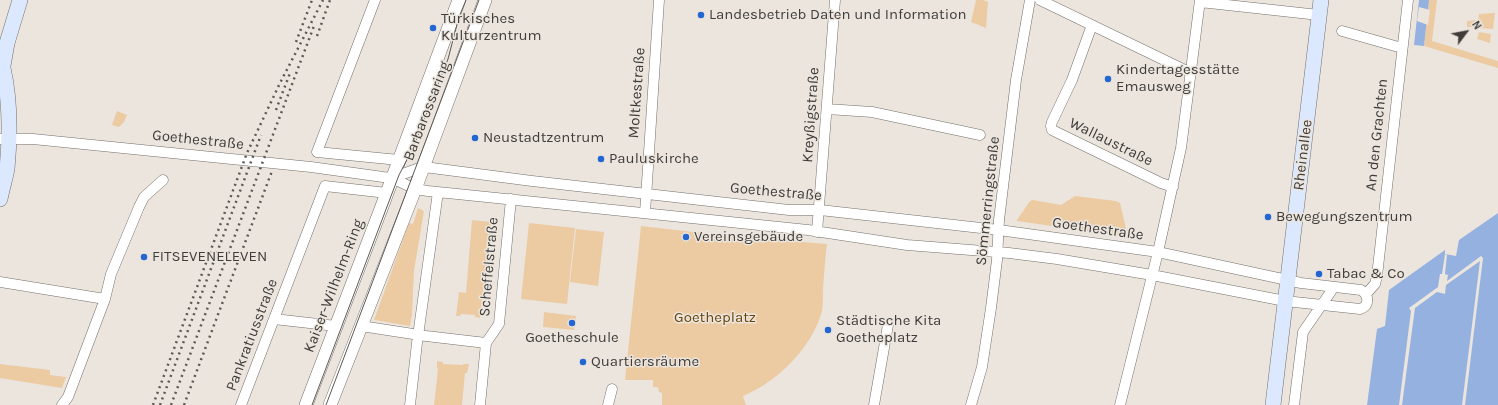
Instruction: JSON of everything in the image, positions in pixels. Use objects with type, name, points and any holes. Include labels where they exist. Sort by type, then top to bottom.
[{"type":"main road","points":[[0,198],[6,170],[4,139],[7,86],[2,73],[7,43],[20,0]]},
{"type":"main road","name":"Rheinallee","points":[[1273,405],[1321,0]]},
{"type":"main road","points":[[0,192],[0,198]]},
{"type":"street","points":[[375,0],[317,152],[399,160]]},
{"type":"street","name":"Barbarossaring","points":[[392,178],[459,0]]},
{"type":"street","name":"Barbarossaring","points":[[415,189],[485,0]]},
{"type":"street","name":"Moltkestraße","points":[[645,213],[659,0]]},
{"type":"street","name":"Kreyßigstraße","points":[[817,232],[820,210],[835,0]]},
{"type":"street","name":"Sömmerringstraße","points":[[971,405],[982,367],[997,252],[999,220],[1016,80],[1030,0]]},
{"type":"street","points":[[1040,0],[1191,73]]},
{"type":"street","name":"An den Grachten","points":[[1152,275],[1285,301],[1360,309],[1364,308],[1368,303],[1366,294],[1375,284],[1377,276],[1408,0]]},
{"type":"street","points":[[1120,405],[1182,148],[1200,1],[1319,15]]},
{"type":"street","name":"Wallaustraße","points":[[1092,26],[1072,80],[1052,122],[1052,130],[1161,183],[1173,187]]},
{"type":"street","points":[[1342,31],[1402,48]]},
{"type":"street","points":[[827,109],[872,112],[980,135]]},
{"type":"street","name":"Goethestraße","points":[[4,139],[33,139],[311,167],[392,178],[415,189],[438,192],[817,232],[907,245],[997,252],[1057,259],[1152,275]]},
{"type":"street","name":"Goethestraße","points":[[392,178],[422,167],[789,210],[820,210],[1159,248],[1288,280]]},
{"type":"street","name":"Kaiser-Wilhelm-Ring","points":[[306,405],[392,178]]},
{"type":"street","points":[[62,405],[68,396],[105,299],[111,274],[139,207],[144,197],[163,180]]},
{"type":"street","name":"Pankratiusstraße","points":[[241,405],[326,186],[387,193]]},
{"type":"street","points":[[330,405],[415,189]]},
{"type":"street","points":[[410,405],[438,192]]},
{"type":"street","name":"Scheffelstraße","points":[[480,405],[486,343],[499,324],[511,199]]},
{"type":"street","points":[[1288,280],[1361,290],[1366,294]]},
{"type":"street","points":[[0,282],[105,299]]},
{"type":"street","points":[[1294,405],[1303,332],[1334,287]]},
{"type":"street","points":[[274,319],[336,326]]},
{"type":"street","points":[[874,405],[888,325]]},
{"type":"street","points":[[361,326],[418,335],[486,343]]},
{"type":"street","points":[[608,405],[612,389]]},
{"type":"green space","points":[[976,0],[988,2],[986,28],[971,22]]},
{"type":"green space","points":[[1429,0],[1437,0],[1432,41],[1498,61],[1498,68],[1424,46]]},
{"type":"green space","points":[[1495,13],[1493,29],[1467,27],[1467,21],[1478,20],[1479,14]]},
{"type":"green space","points":[[1479,32],[1491,34],[1490,43],[1477,39]]},
{"type":"green space","points":[[117,111],[127,115],[124,122],[119,127],[112,125]]},
{"type":"green space","points":[[1075,196],[1116,201],[1120,203],[1128,237],[1017,221],[1030,201],[1033,200],[1061,205]]},
{"type":"green space","points":[[418,208],[424,211],[414,271],[410,326],[374,320],[409,223],[413,224]]},
{"type":"green space","points":[[472,220],[491,222],[480,318],[475,317],[475,315],[461,314],[460,316],[456,316],[459,292],[466,293]]},
{"type":"green space","points":[[529,223],[575,228],[567,304],[521,299]]},
{"type":"green space","name":"Goetheplatz","points":[[641,226],[763,240],[767,239],[827,244],[822,311],[810,338],[792,362],[780,373],[756,390],[743,396],[746,405],[662,405],[662,393],[659,392],[658,387],[653,387],[653,380],[625,380]]},
{"type":"green space","points":[[576,229],[604,232],[598,286],[570,282]]},
{"type":"green space","points":[[544,312],[576,316],[574,330],[543,327]]},
{"type":"green space","points":[[437,361],[443,362],[443,364],[469,364],[467,373],[465,373],[462,405],[434,405],[438,369]]},
{"type":"green space","points":[[0,364],[50,370],[50,375],[66,377],[62,388],[0,378]]},
{"type":"water","points":[[1419,0],[1429,0],[1424,46],[1414,45]]},
{"type":"water","points":[[1498,213],[1498,405],[1367,405],[1377,329],[1385,326],[1389,290],[1445,250],[1445,254],[1456,256],[1459,240]]},
{"type":"pier","points":[[1419,7],[1430,10],[1428,25],[1417,21]]},
{"type":"pier","points":[[1445,254],[1447,255],[1445,274],[1448,275],[1447,281],[1481,256],[1483,258],[1465,405],[1462,405],[1480,261],[1446,285],[1445,294],[1437,292],[1415,308],[1402,405],[1399,405],[1411,311],[1409,308],[1438,287],[1440,274],[1442,274]]},
{"type":"tram line","points":[[312,405],[399,175],[413,148],[448,59],[459,17],[466,0]]},
{"type":"tram line","points":[[326,405],[479,0]]},
{"type":"railway","points":[[296,42],[312,0]]},
{"type":"railway","points":[[153,405],[247,153],[280,83],[323,0]]},
{"type":"railway","points":[[317,36],[330,0]]},
{"type":"railway","points":[[171,405],[314,26]]},
{"type":"railway","points":[[276,110],[290,73]]},
{"type":"railway","points":[[160,405],[261,135]]},
{"type":"railway","points":[[184,405],[272,171]]},
{"type":"place","name":"Landesbetrieb Daten und Information","points":[[701,15]]},
{"type":"place","name":"Türkisches Kulturzentrum","points":[[433,28]]},
{"type":"place","name":"Kindertagesstätte Emausweg","points":[[1108,79]]},
{"type":"place","name":"Neustadtzentrum","points":[[475,138]]},
{"type":"place","name":"Pauluskirche","points":[[601,159]]},
{"type":"place","name":"Bewegungszentrum","points":[[1268,217]]},
{"type":"place","name":"Vereinsgebäude","points":[[686,237]]},
{"type":"place","name":"FITSEVENELEVEN","points":[[144,257]]},
{"type":"place","name":"Tabac & Co","points":[[1319,274]]},
{"type":"place","name":"Goetheschule","points":[[572,323]]},
{"type":"place","name":"Städtische Kita Goetheplatz","points":[[828,330]]},
{"type":"place","name":"Quartiersräume","points":[[583,362]]}]
